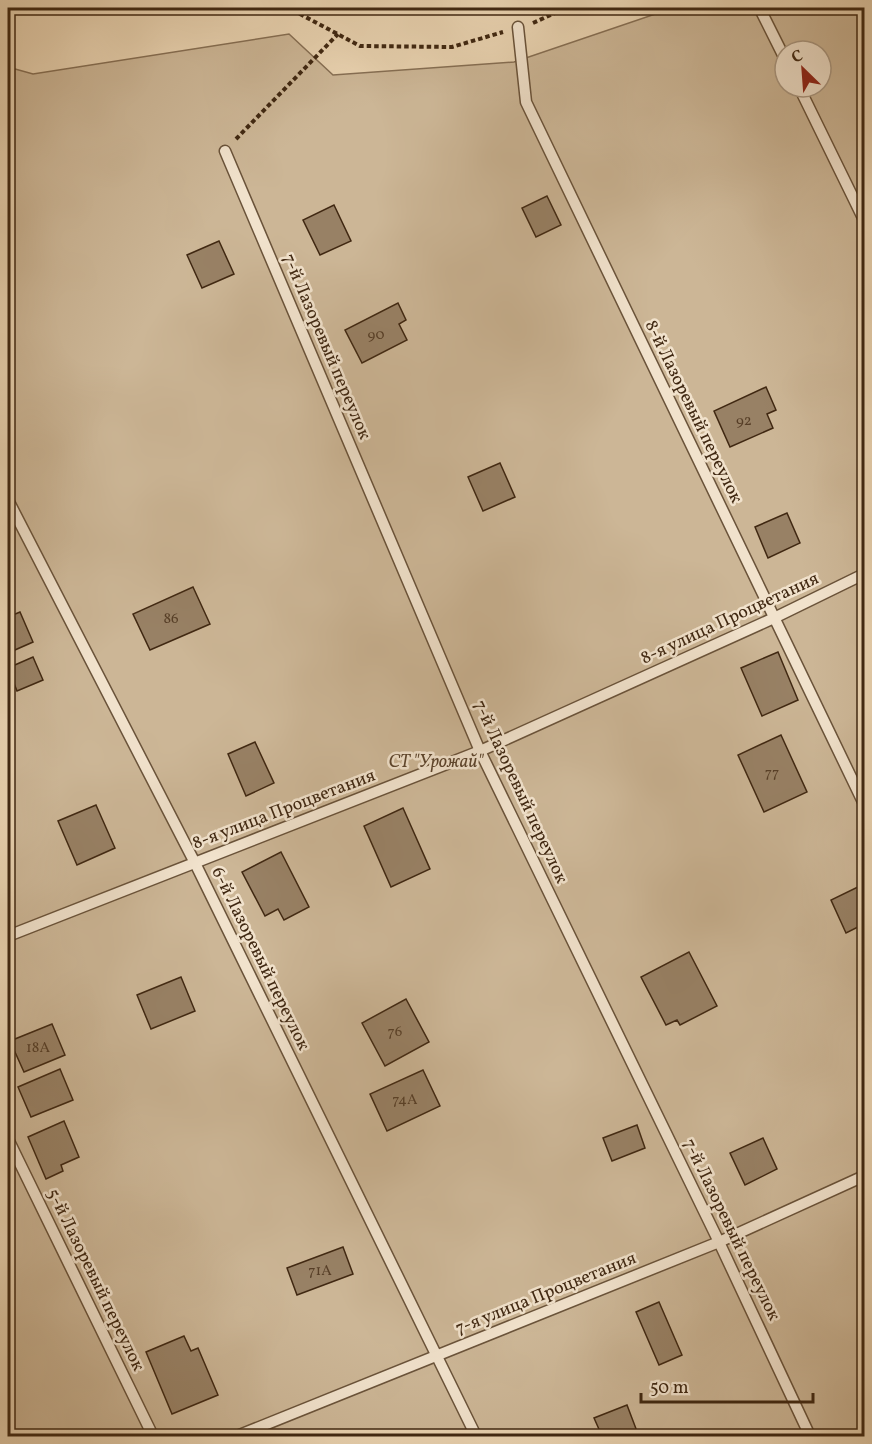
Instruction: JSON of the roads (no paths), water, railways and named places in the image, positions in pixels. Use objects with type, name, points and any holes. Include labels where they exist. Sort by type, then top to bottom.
[{"type":"lane","points":[[761,11],[775,39]]},
{"type":"lane","name":"8-й Лазоревый переулок","points":[[518,27],[526,102],[864,804]]},
{"type":"lane","points":[[805,99],[864,220]]},
{"type":"lane","name":"7-й Лазоревый переулок","points":[[225,151],[480,751],[719,1242],[810,1437]]},
{"type":"lane","name":"6-й Лазоревый переулок","points":[[8,500],[195,863],[476,1437]]},
{"type":"lane","name":"8-я улица Процветания","points":[[8,936],[480,751],[774,618],[864,574]]},
{"type":"lane","name":"5-й Лазоревый переулок","points":[[8,1139],[153,1437]]},
{"type":"lane","name":"7-я улица Процветания","points":[[237,1437],[719,1242],[864,1176]]},
{"type":"park label","name":"СТ \"Урожай\"","points":[[436,762]]}]
